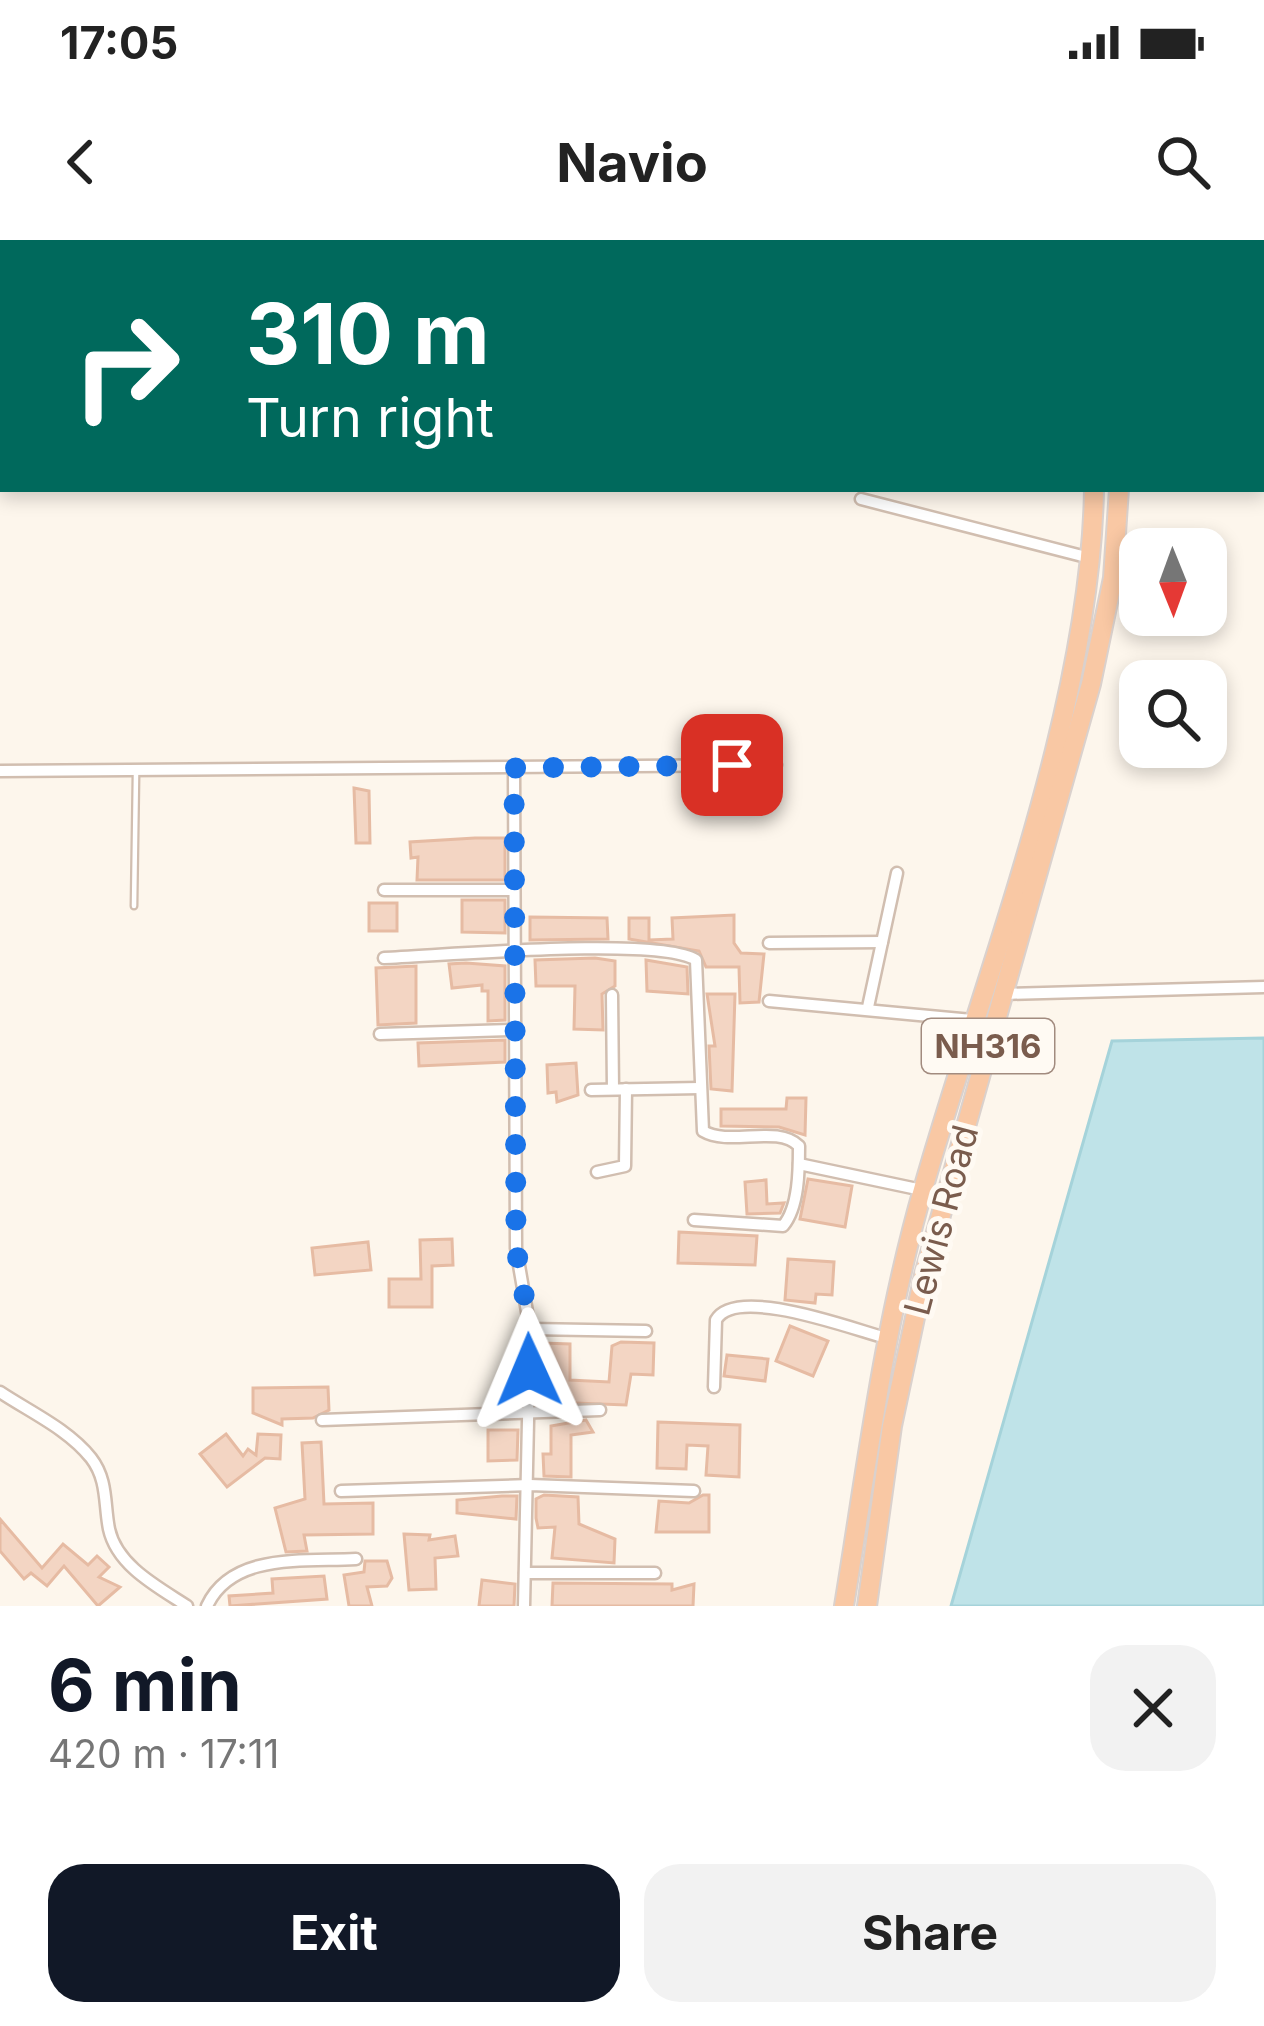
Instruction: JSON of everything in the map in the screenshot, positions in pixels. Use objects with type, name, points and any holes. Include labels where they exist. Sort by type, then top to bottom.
[{"type":"highway","name":"NH316","points":[[844,1606],[886,1338],[922,1190],[1061,714],[1091,559],[1094,492]]},
{"type":"highway","name":"Lewis Road","points":[[867,1606],[906,1352],[1091,684],[1112,578],[1119,492]]},
{"type":"street","points":[[861,499],[1091,559]]},
{"type":"street","points":[[0,770],[776,765]]},
{"type":"street","points":[[514,768],[516,1248],[530,1329],[524,1606]]},
{"type":"street","points":[[868,1007],[897,873]]},
{"type":"street","points":[[385,890],[512,890]]},
{"type":"street","points":[[769,943],[882,943]]},
{"type":"street","points":[[384,958],[663,952],[692,957],[699,974],[700,1088],[706,1135],[789,1138],[799,1146],[792,1210],[783,1226],[694,1220]]},
{"type":"street","points":[[1003,994],[1264,987]]},
{"type":"street","points":[[597,1172],[625,1166],[612,995]]},
{"type":"street","points":[[770,1001],[972,1020]]},
{"type":"street","points":[[380,1034],[512,1030]]},
{"type":"street","points":[[591,1090],[700,1088]]},
{"type":"street","points":[[799,1164],[922,1190]]},
{"type":"street","points":[[714,1388],[716,1320],[722,1311],[740,1305],[886,1338]]},
{"type":"street","points":[[530,1329],[646,1330]]},
{"type":"street","points":[[0,1393],[77,1443],[93,1460],[116,1546],[140,1574],[187,1606]]},
{"type":"street","points":[[322,1420],[601,1410]]},
{"type":"street","points":[[340,1491],[530,1485],[694,1491]]},
{"type":"street","points":[[207,1606],[220,1585],[247,1568],[356,1559]]},
{"type":"street","points":[[525,1574],[655,1573]]},
{"type":"lane","points":[[134,906],[136,772]]},
{"type":"water","points":[[1264,1038],[1264,1606],[951,1606],[1112,1041]]},
{"type":"building","points":[[354,788],[369,791],[370,843],[356,843]]},
{"type":"building","points":[[505,838],[505,880],[417,880],[418,857],[411,858],[410,842]]},
{"type":"building","points":[[462,900],[505,900],[505,933],[462,932]]},
{"type":"building","points":[[369,903],[397,903],[397,931],[369,931]]},
{"type":"building","points":[[734,915],[734,943],[741,953],[764,954],[759,1002],[740,1003],[739,967],[706,967],[699,951],[629,939],[629,918],[649,918],[649,940],[673,939],[672,918]]},
{"type":"building","points":[[530,917],[607,918],[608,939],[530,940]]},
{"type":"building","points":[[535,960],[615,961],[615,986],[602,994],[603,1030],[574,1029],[575,986],[536,986]]},
{"type":"building","points":[[646,960],[687,967],[688,994],[647,991]]},
{"type":"building","points":[[449,964],[505,966],[505,1020],[488,1021],[488,991],[482,991],[482,985],[452,988]]},
{"type":"building","points":[[416,966],[416,1023],[378,1025],[376,968]]},
{"type":"building","points":[[707,994],[735,994],[732,1091],[711,1089],[709,1046],[715,1046]]},
{"type":"building","points":[[505,1040],[505,1062],[419,1066],[418,1043]]},
{"type":"building","points":[[576,1063],[578,1095],[557,1102],[556,1092],[548,1093],[547,1065]]},
{"type":"building","points":[[787,1098],[806,1098],[805,1135],[779,1127],[721,1126],[721,1109],[786,1109]]},
{"type":"building","points":[[808,1179],[852,1186],[845,1227],[800,1219]]},
{"type":"building","points":[[766,1180],[767,1204],[784,1203],[780,1213],[747,1214],[745,1182]]},
{"type":"building","points":[[679,1232],[757,1236],[755,1265],[678,1263]]},
{"type":"building","points":[[452,1239],[453,1265],[432,1266],[432,1307],[389,1307],[389,1279],[421,1279],[420,1240]]},
{"type":"building","points":[[368,1242],[371,1270],[315,1275],[312,1248]]},
{"type":"building","points":[[788,1259],[834,1262],[832,1295],[816,1294],[815,1303],[785,1300]]},
{"type":"building","points":[[790,1326],[828,1341],[813,1376],[776,1361]]},
{"type":"building","points":[[543,1343],[570,1344],[570,1380],[609,1382],[612,1346],[654,1343],[653,1375],[631,1374],[626,1405],[549,1402],[551,1372],[543,1372]]},
{"type":"building","points":[[727,1355],[768,1359],[765,1381],[724,1376]]},
{"type":"building","points":[[328,1387],[329,1410],[313,1418],[282,1419],[282,1425],[253,1413],[253,1388]]},
{"type":"building","points":[[586,1420],[593,1432],[571,1435],[571,1477],[544,1476],[543,1454],[551,1454],[551,1426]]},
{"type":"building","points":[[658,1422],[740,1425],[739,1477],[706,1475],[708,1446],[687,1445],[686,1469],[657,1468]]},
{"type":"building","points":[[488,1430],[518,1430],[517,1460],[488,1461]]},
{"type":"building","points":[[226,1434],[243,1456],[248,1449],[256,1455],[258,1434],[281,1435],[280,1459],[265,1458],[227,1487],[200,1454]]},
{"type":"building","points":[[321,1442],[324,1504],[373,1503],[373,1534],[304,1535],[307,1551],[286,1552],[275,1508],[305,1499],[302,1443]]},
{"type":"building","points":[[544,1495],[578,1497],[579,1524],[615,1539],[614,1563],[552,1558],[555,1527],[538,1528],[536,1518],[536,1499]]},
{"type":"building","points":[[709,1495],[709,1532],[656,1532],[659,1501],[689,1503]]},
{"type":"building","points":[[517,1496],[516,1519],[457,1513],[457,1500]]},
{"type":"building","points":[[0,1519],[42,1568],[63,1544],[88,1565],[97,1556],[109,1567],[99,1577],[120,1587],[98,1606],[64,1566],[47,1586],[31,1573],[24,1579],[0,1551]]},
{"type":"building","points":[[404,1534],[430,1535],[429,1540],[455,1536],[458,1556],[435,1558],[436,1589],[409,1590]]},
{"type":"building","points":[[365,1561],[387,1561],[392,1578],[387,1586],[367,1587],[372,1606],[349,1606],[344,1575],[364,1572]]},
{"type":"building","points":[[324,1576],[327,1599],[230,1606],[229,1596],[273,1593],[272,1579]]},
{"type":"building","points":[[482,1580],[515,1584],[514,1606],[479,1606]]},
{"type":"building","points":[[553,1583],[672,1584],[672,1590],[694,1584],[693,1606],[552,1606]]},
{"type":"route","points":[[529,1370],[530,1329],[516,1248],[514,768],[732,765]]}]
